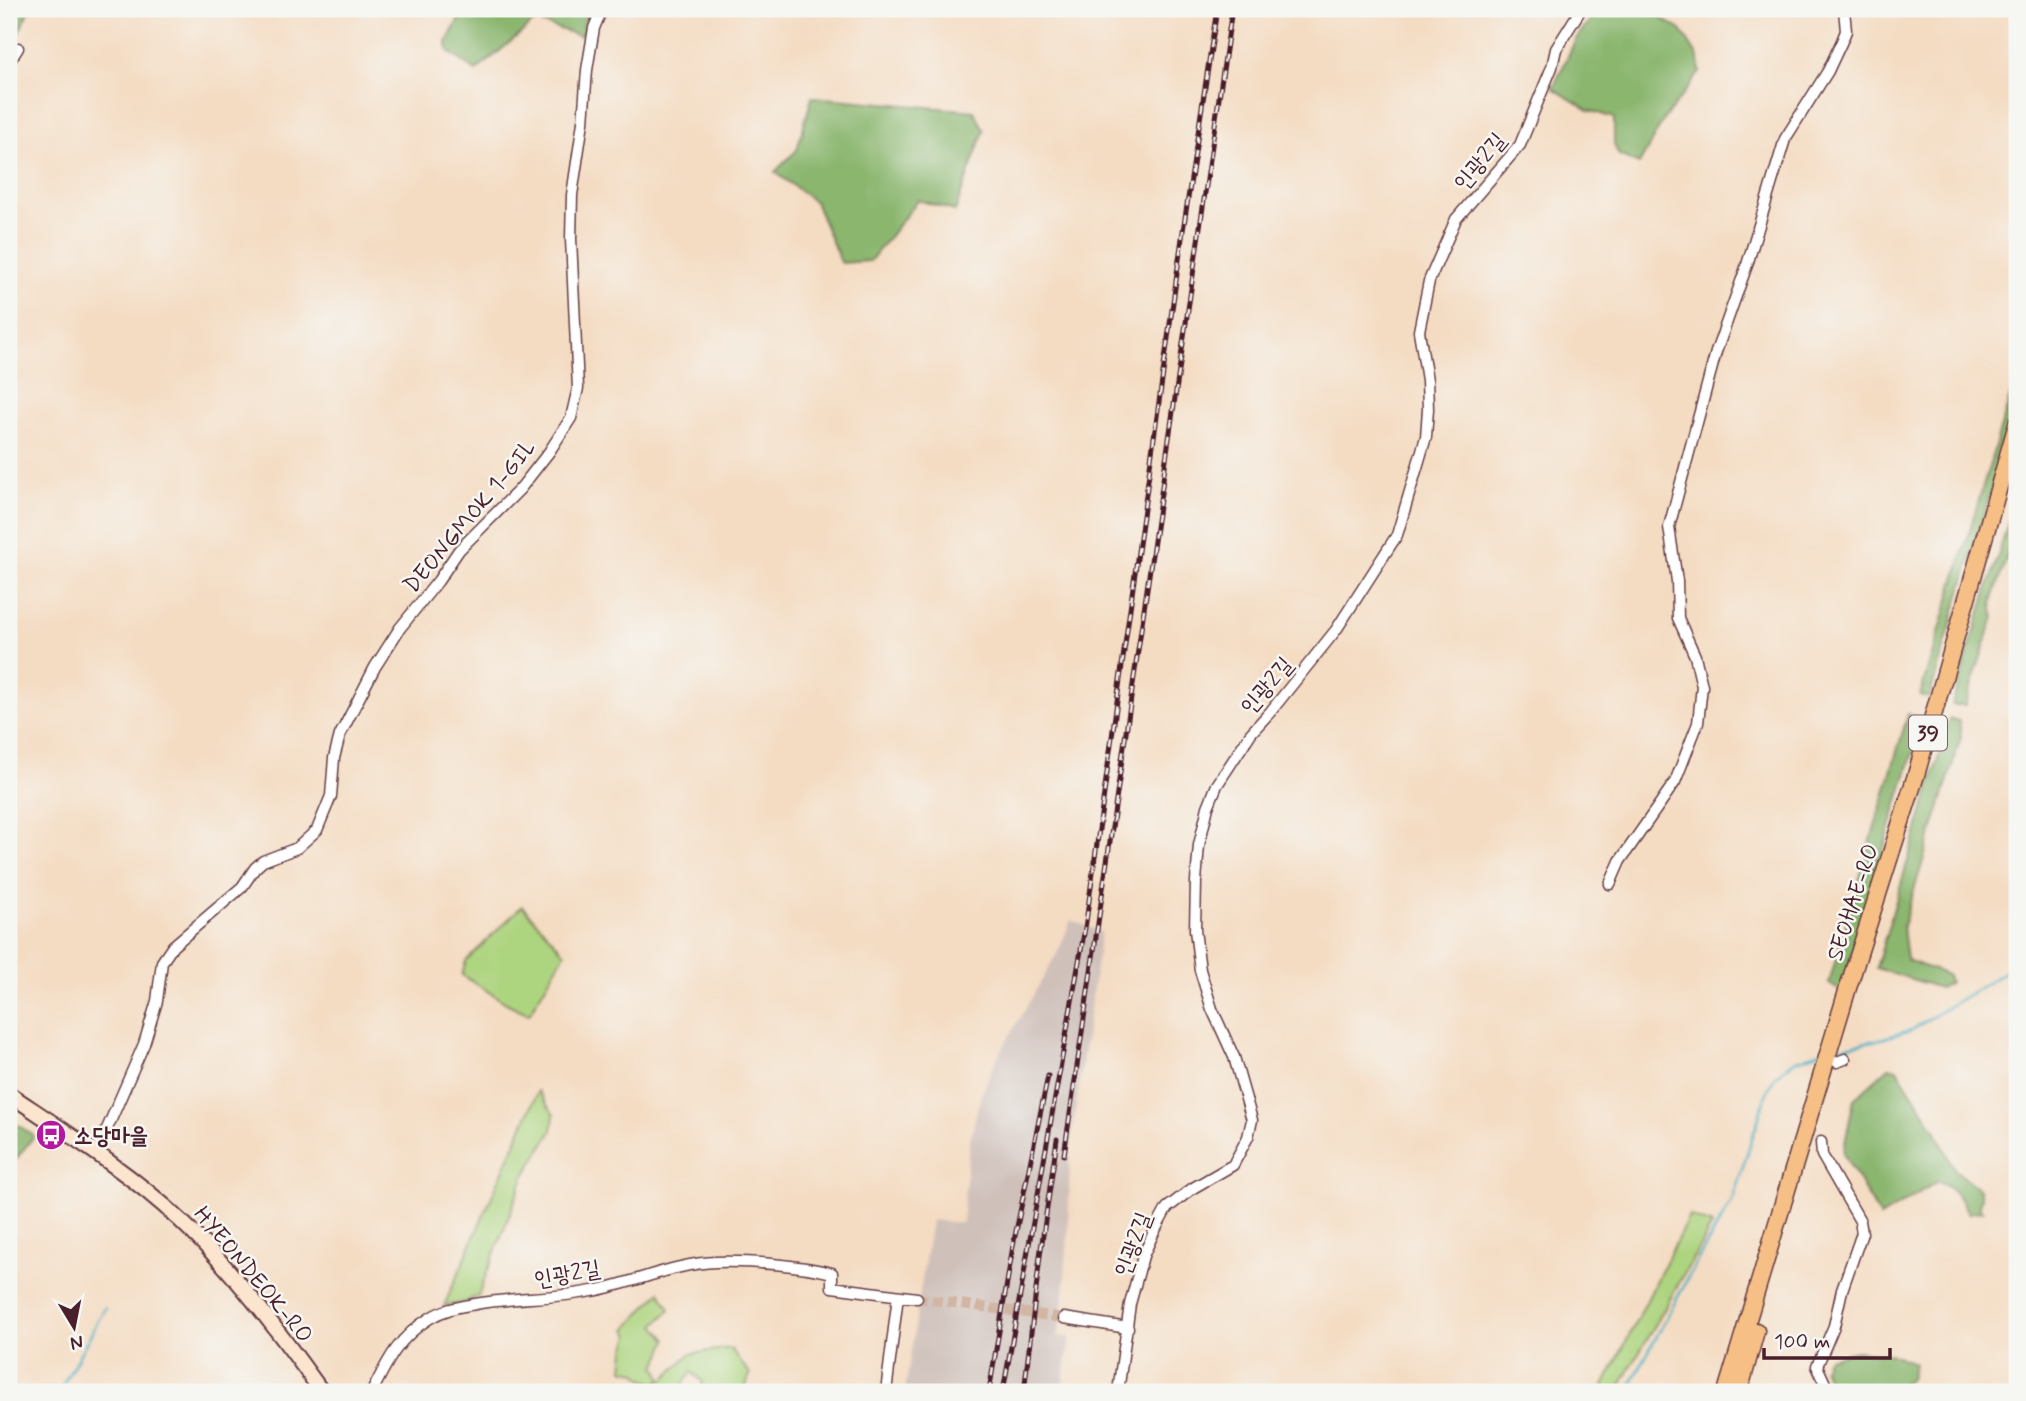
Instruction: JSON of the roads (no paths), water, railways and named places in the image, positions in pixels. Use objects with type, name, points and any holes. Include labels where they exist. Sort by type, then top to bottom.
[{"type":"main road","name":"SEOHAE-RO","points":[[1739,1392],[2017,424]]},
{"type":"main road","name":"SEOHAE-RO","points":[[1727,1392],[1837,1052],[2017,459]]},
{"type":"main road","name":"HYEONDEOK-RO","points":[[9,1094],[153,1197],[210,1251],[255,1304],[322,1392]]},
{"type":"street","name":"DEONGMOK 1-GIL","points":[[96,1154],[144,1044],[158,1001],[162,962],[173,946],[242,887],[255,868],[297,848],[317,830],[331,796],[334,758],[340,735],[375,667],[400,628],[459,550],[520,489],[571,418],[578,388],[571,252],[572,195],[583,122],[587,70],[594,29],[601,9]]},
{"type":"street","name":"인광2길","points":[[1118,1392],[1130,1304],[1143,1256],[1167,1208],[1193,1188],[1233,1165],[1248,1137],[1252,1120],[1234,1057],[1212,1009],[1199,970],[1195,930],[1196,881],[1199,845],[1208,807],[1217,785],[1251,733],[1272,711],[1336,630],[1397,535],[1426,437],[1427,390],[1419,331],[1429,281],[1456,219],[1520,145],[1552,67],[1556,49],[1581,9]]},
{"type":"street","points":[[1610,884],[1620,861],[1675,782],[1698,723],[1702,687],[1695,656],[1678,618],[1677,581],[1669,527],[1716,352],[1747,265],[1785,139],[1828,71],[1842,41],[1846,31],[1844,9]]},
{"type":"street","points":[[9,62],[18,48]]},
{"type":"street","points":[[1821,1142],[1822,1155],[1860,1221],[1863,1233],[1842,1290],[1834,1326],[1817,1366],[1829,1392]]},
{"type":"street","name":"인광2길","points":[[372,1392],[396,1346],[421,1325],[447,1310],[593,1291],[698,1264],[717,1262],[816,1269],[832,1273],[832,1287],[917,1298]]},
{"type":"street","points":[[886,1392],[898,1296]]},
{"type":"street","points":[[1064,1318],[1128,1328]]},
{"type":"waterway","points":[[1837,1048],[1911,1030],[2008,970],[2017,961]]},
{"type":"waterway","points":[[1627,1392],[1732,1201],[1767,1092],[1776,1075],[1796,1060],[1824,1051]]},
{"type":"waterway","points":[[59,1392],[105,1308]]},
{"type":"tunnel","points":[[917,1298],[1064,1318]]},
{"type":"railway","points":[[1003,1392],[1086,922],[1183,231],[1217,9]]},
{"type":"railway","points":[[1064,1155],[1232,9]]},
{"type":"railway","points":[[989,1392],[1013,1246],[1048,1076]]},
{"type":"railway","points":[[1024,1392],[1057,1139]]},
{"type":"place","name":"소당마을","points":[[51,1135]]}]
